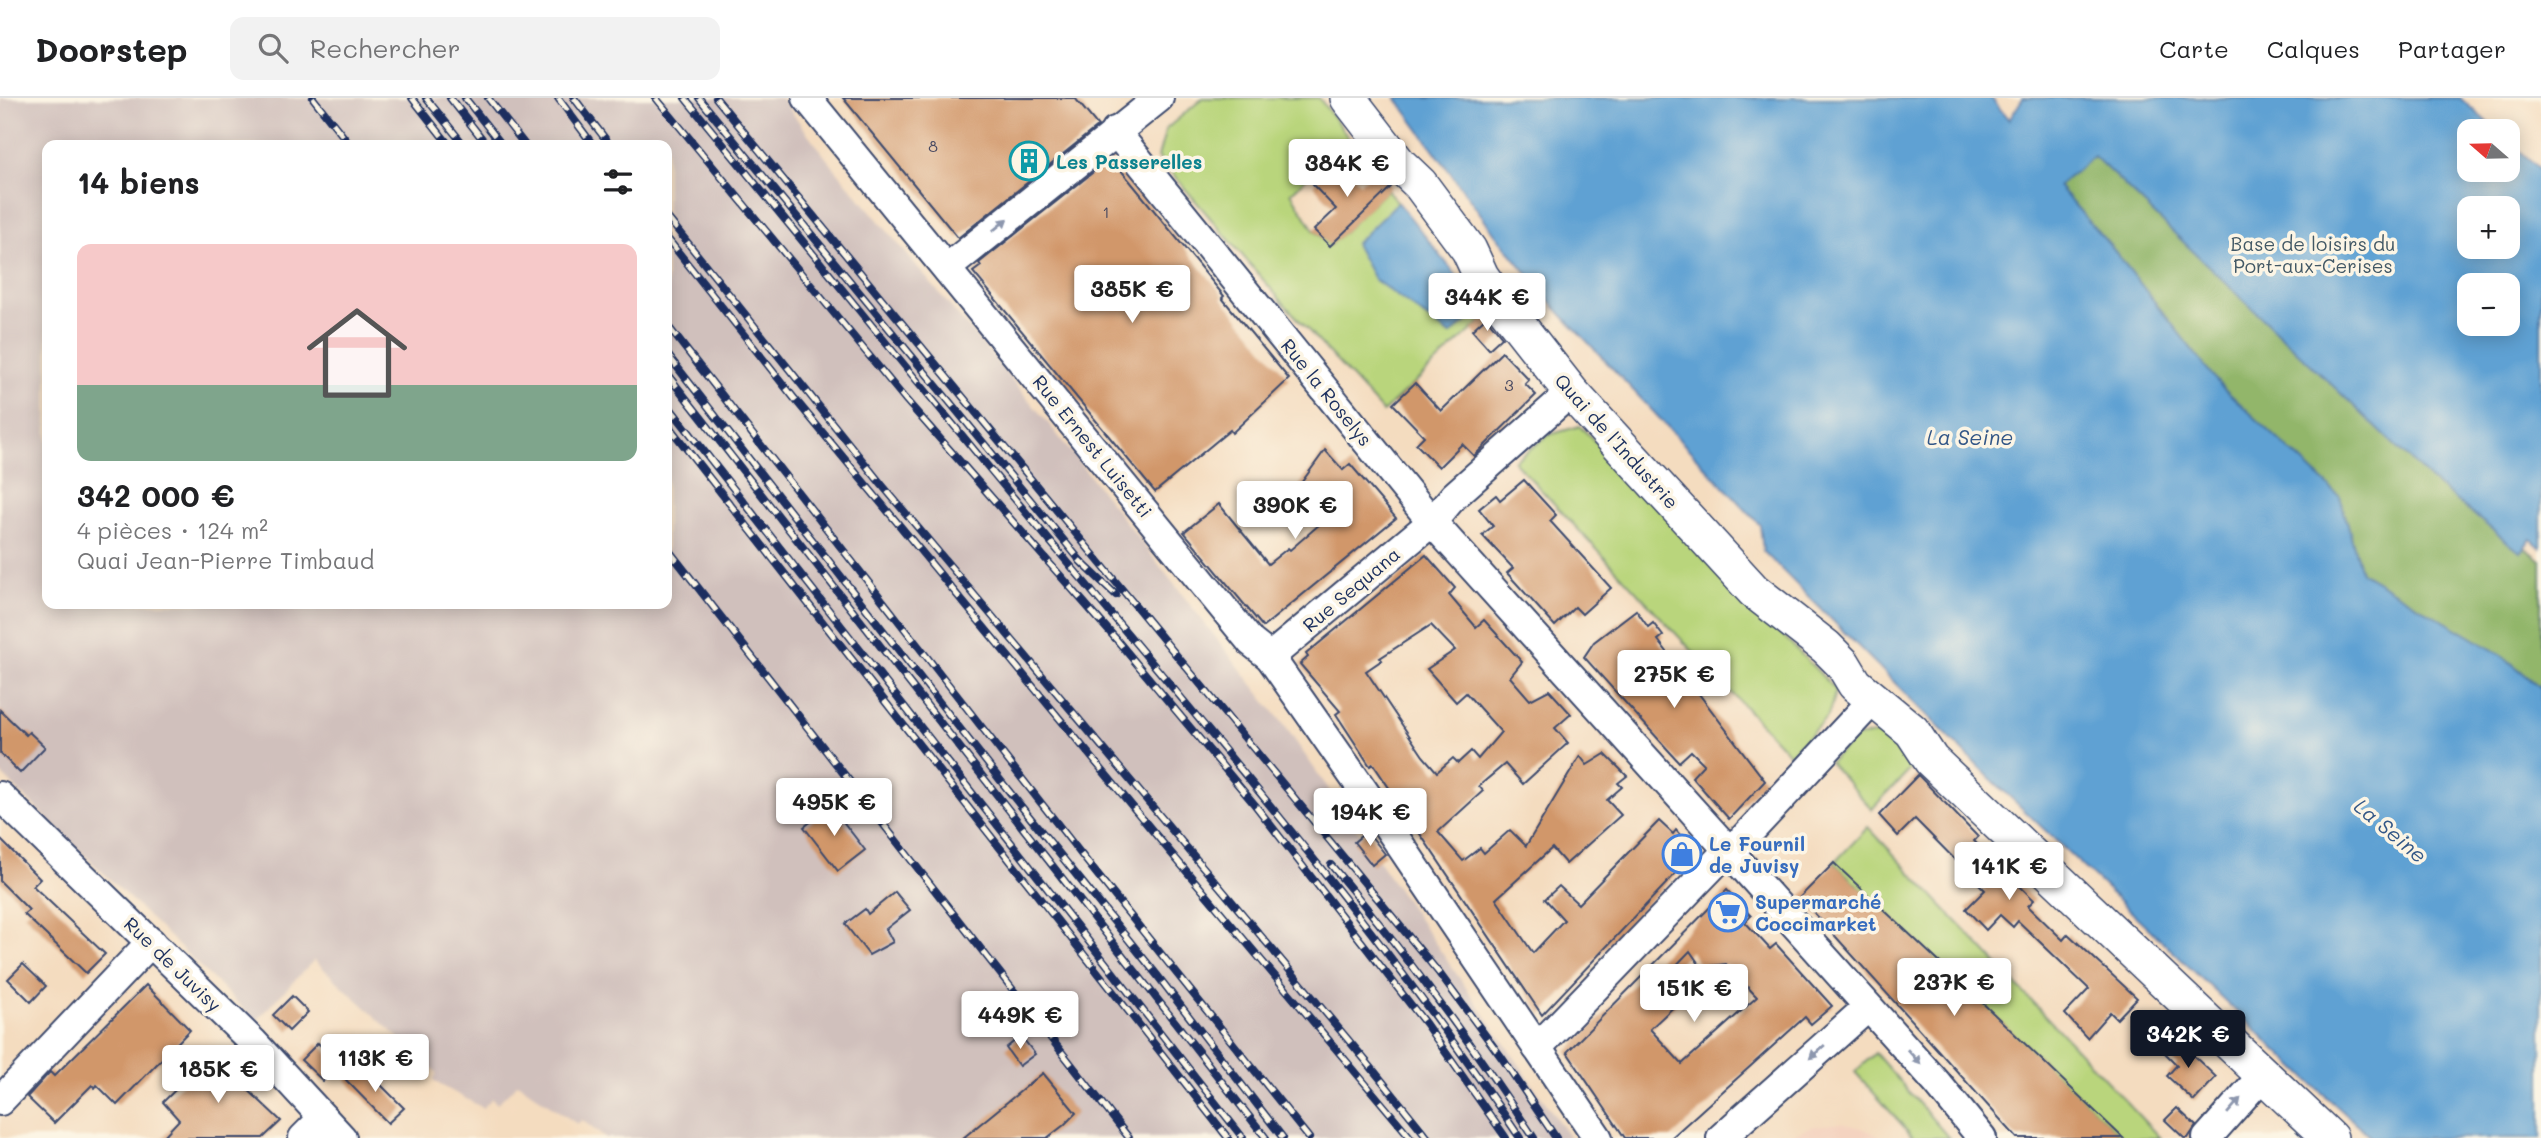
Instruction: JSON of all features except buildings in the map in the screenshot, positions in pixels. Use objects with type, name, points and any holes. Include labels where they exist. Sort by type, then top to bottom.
[{"type":"main road","name":"Quai de l'Industrie","points":[[1348,98],[1398,164],[1420,184],[1469,250],[1481,276],[1571,392],[1754,591],[1826,647],[1843,664],[1855,684],[1912,731],[1931,760],[2330,1138]]},
{"type":"street","name":"Rue Ernest Luisetti","points":[[807,98],[1251,642],[1270,657],[1370,799],[1598,1138]]},
{"type":"street","points":[[947,268],[1159,98]]},
{"type":"street","name":"Rue la Roselys","points":[[1115,131],[1432,522],[1951,1098],[1982,1138]]},
{"type":"street","name":"Rue Sequana","points":[[1270,657],[1432,522],[1454,496],[1571,392]]},
{"type":"street","points":[[1537,1048],[1728,850],[1743,839],[1874,699]]},
{"type":"street","name":"Rue de Juvisy","points":[[0,796],[253,1042],[323,1131]]},
{"type":"street","points":[[0,1101],[151,942]]},
{"type":"street","points":[[1721,1138],[1868,1007]]},
{"type":"street","points":[[2207,1138],[2263,1075]]},
{"type":"shaded area","points":[[0,98],[781,98],[827,159],[1049,424],[1285,726],[1570,1138],[605,1138],[582,1120],[577,1124],[518,1083],[497,1104],[492,1098],[483,1108],[433,1081],[437,1073],[314,960],[256,1021],[0,773]]},
{"type":"shaded area","points":[[1842,1123],[1862,1128],[1883,1138],[1782,1138],[1813,1126]]},
{"type":"green space","points":[[1203,98],[1319,98],[1348,137],[1291,193],[1314,230],[1330,245],[1387,190],[1398,202],[1356,244],[1449,335],[1483,309],[1488,315],[1383,412],[1278,297],[1158,157],[1166,129]]},
{"type":"green space","points":[[2093,155],[2431,480],[2519,551],[2525,547],[2541,560],[2541,688],[2503,656],[2361,572],[2340,497],[2219,384],[2113,249],[2058,186]]},
{"type":"green space","points":[[1580,426],[1836,690],[1828,716],[1790,755],[1514,461],[1549,435]]},
{"type":"green space","points":[[1877,734],[1893,739],[1917,762],[1872,809],[1829,762],[1857,737]]},
{"type":"green space","points":[[1868,827],[2160,1138],[2123,1138],[1834,863]]},
{"type":"green space","points":[[1875,1053],[1949,1138],[1914,1138],[1855,1072]]},
{"type":"water","name":"La Seine","points":[[1396,98],[1991,98],[2009,120],[2023,98],[2460,98],[2484,119],[2457,119],[2457,182],[2520,182],[2520,151],[2541,170],[2541,548],[2531,539],[2520,552],[2431,480],[2094,156],[2058,186],[2113,249],[2219,384],[2340,497],[2361,572],[2503,656],[2541,688],[2541,1138],[2372,1138],[1989,777],[1763,551],[1760,525],[1551,303],[1496,235]]},
{"type":"water","points":[[1398,202],[1483,309],[1450,335],[1374,279],[1355,244]]},
{"type":"railway","points":[[313,98],[346,140]]},
{"type":"railway","points":[[412,98],[445,140]]},
{"type":"railway","points":[[426,98],[460,140]]},
{"type":"railway","points":[[450,98],[483,140]]},
{"type":"railway","points":[[465,98],[498,140]]},
{"type":"railway","points":[[488,98],[521,140]]},
{"type":"railway","points":[[558,98],[589,140]]},
{"type":"railway","points":[[574,98],[606,140]]},
{"type":"railway","points":[[656,98],[905,399],[1116,639],[1255,805],[1425,1023],[1506,1138]]},
{"type":"railway","points":[[685,98],[1302,845],[1414,989],[1520,1138]]},
{"type":"railway","points":[[699,98],[1084,565]]},
{"type":"railway","points":[[716,98],[1439,973],[1502,1058],[1556,1138]]},
{"type":"railway","points":[[672,223],[882,485],[1428,1138]]},
{"type":"railway","points":[[672,244],[794,398],[1411,1138]]},
{"type":"railway","points":[[672,331],[1092,868],[1309,1138]]},
{"type":"railway","points":[[672,360],[1283,1138]]},
{"type":"railway","points":[[672,380],[1266,1138]]},
{"type":"railway","points":[[672,410],[1243,1138]]},
{"type":"railway","points":[[672,430],[1228,1138]]},
{"type":"railway","points":[[672,554],[1129,1138]]},
{"type":"railway","points":[[1079,560],[1116,595]]},
{"type":"railway","points":[[1331,865],[1437,998],[1534,1138]]},
{"type":"place","name":"Les Passerelles","points":[[1029,161]]},
{"type":"place","name":"Le Fournil de Juvisy","points":[[1682,854]]},
{"type":"place","name":"Supermarché Coccimarket","points":[[1728,912]]},
{"type":"park label","name":"Base de loisirs du Port-aux-Cerises","points":[[2313,254]]}]
